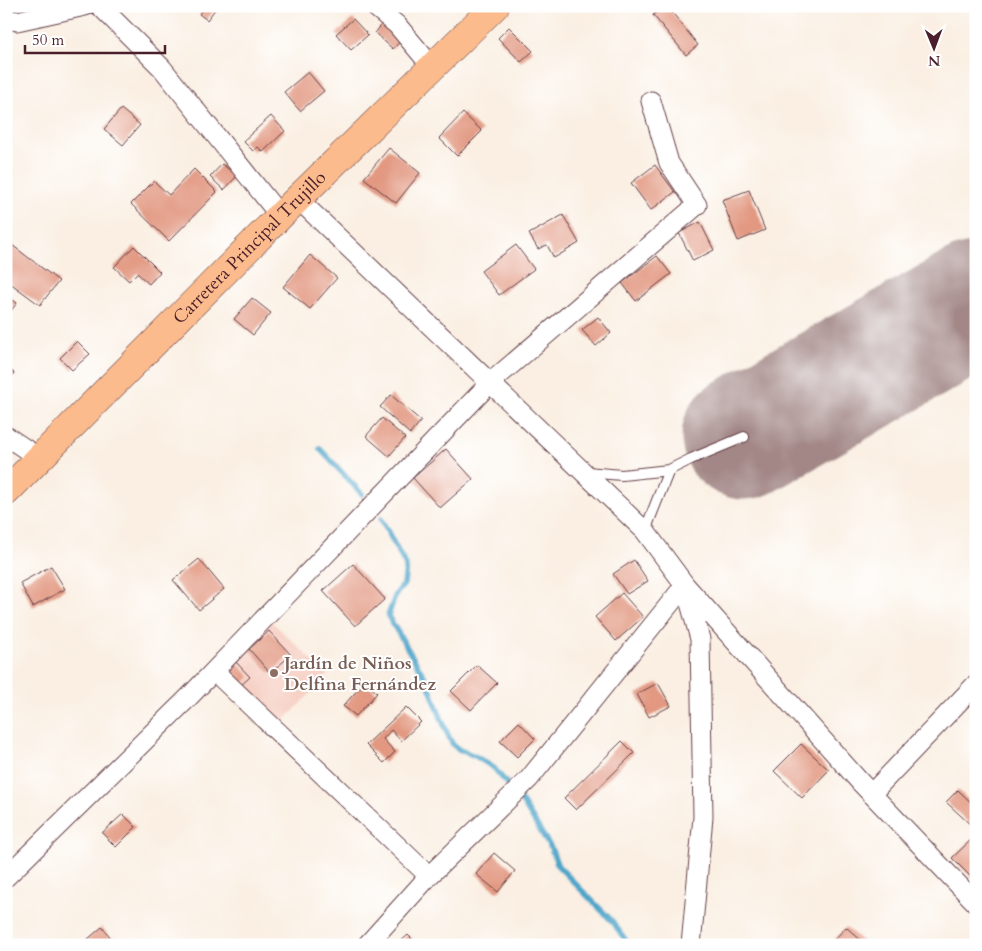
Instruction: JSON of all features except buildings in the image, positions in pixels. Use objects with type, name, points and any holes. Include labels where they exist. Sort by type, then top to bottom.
[{"type":"main road","name":"Carretera Principal Trujillo","points":[[6,492],[495,6]]},
{"type":"street","points":[[6,19],[17,21],[85,6]]},
{"type":"street","points":[[100,6],[162,68],[290,208],[490,383],[645,531],[685,585],[871,794],[976,903]]},
{"type":"street","points":[[374,6],[397,26],[433,68]]},
{"type":"street","points":[[6,877],[214,671],[490,383],[697,205],[668,163],[651,101]]},
{"type":"street","points":[[6,436],[39,458]]},
{"type":"street","points":[[367,945],[429,876],[523,785],[685,585]]},
{"type":"street","points":[[685,585],[700,639],[702,807],[691,945]]},
{"type":"street","points":[[214,671],[429,876]]},
{"type":"street","points":[[871,794],[976,684]]},
{"type":"lane","points":[[585,472],[622,475],[669,470],[744,438]]},
{"type":"lane","points":[[645,531],[669,470]]},
{"type":"shaded area","name":"Jardín de Niños Delfina Fernández","points":[[270,620],[328,675],[280,725],[220,671]]},
{"type":"waterway","points":[[320,449],[362,494]]},
{"type":"waterway","points":[[381,519],[406,566],[404,584],[396,594],[388,616],[427,681],[453,745],[494,768],[523,803],[551,848],[558,866],[612,921],[629,945]]},
{"type":"runway","points":[[744,437],[976,305]]},
{"type":"place","name":"Jardín de Niños Delfina Fernández","points":[[274,673]]}]
